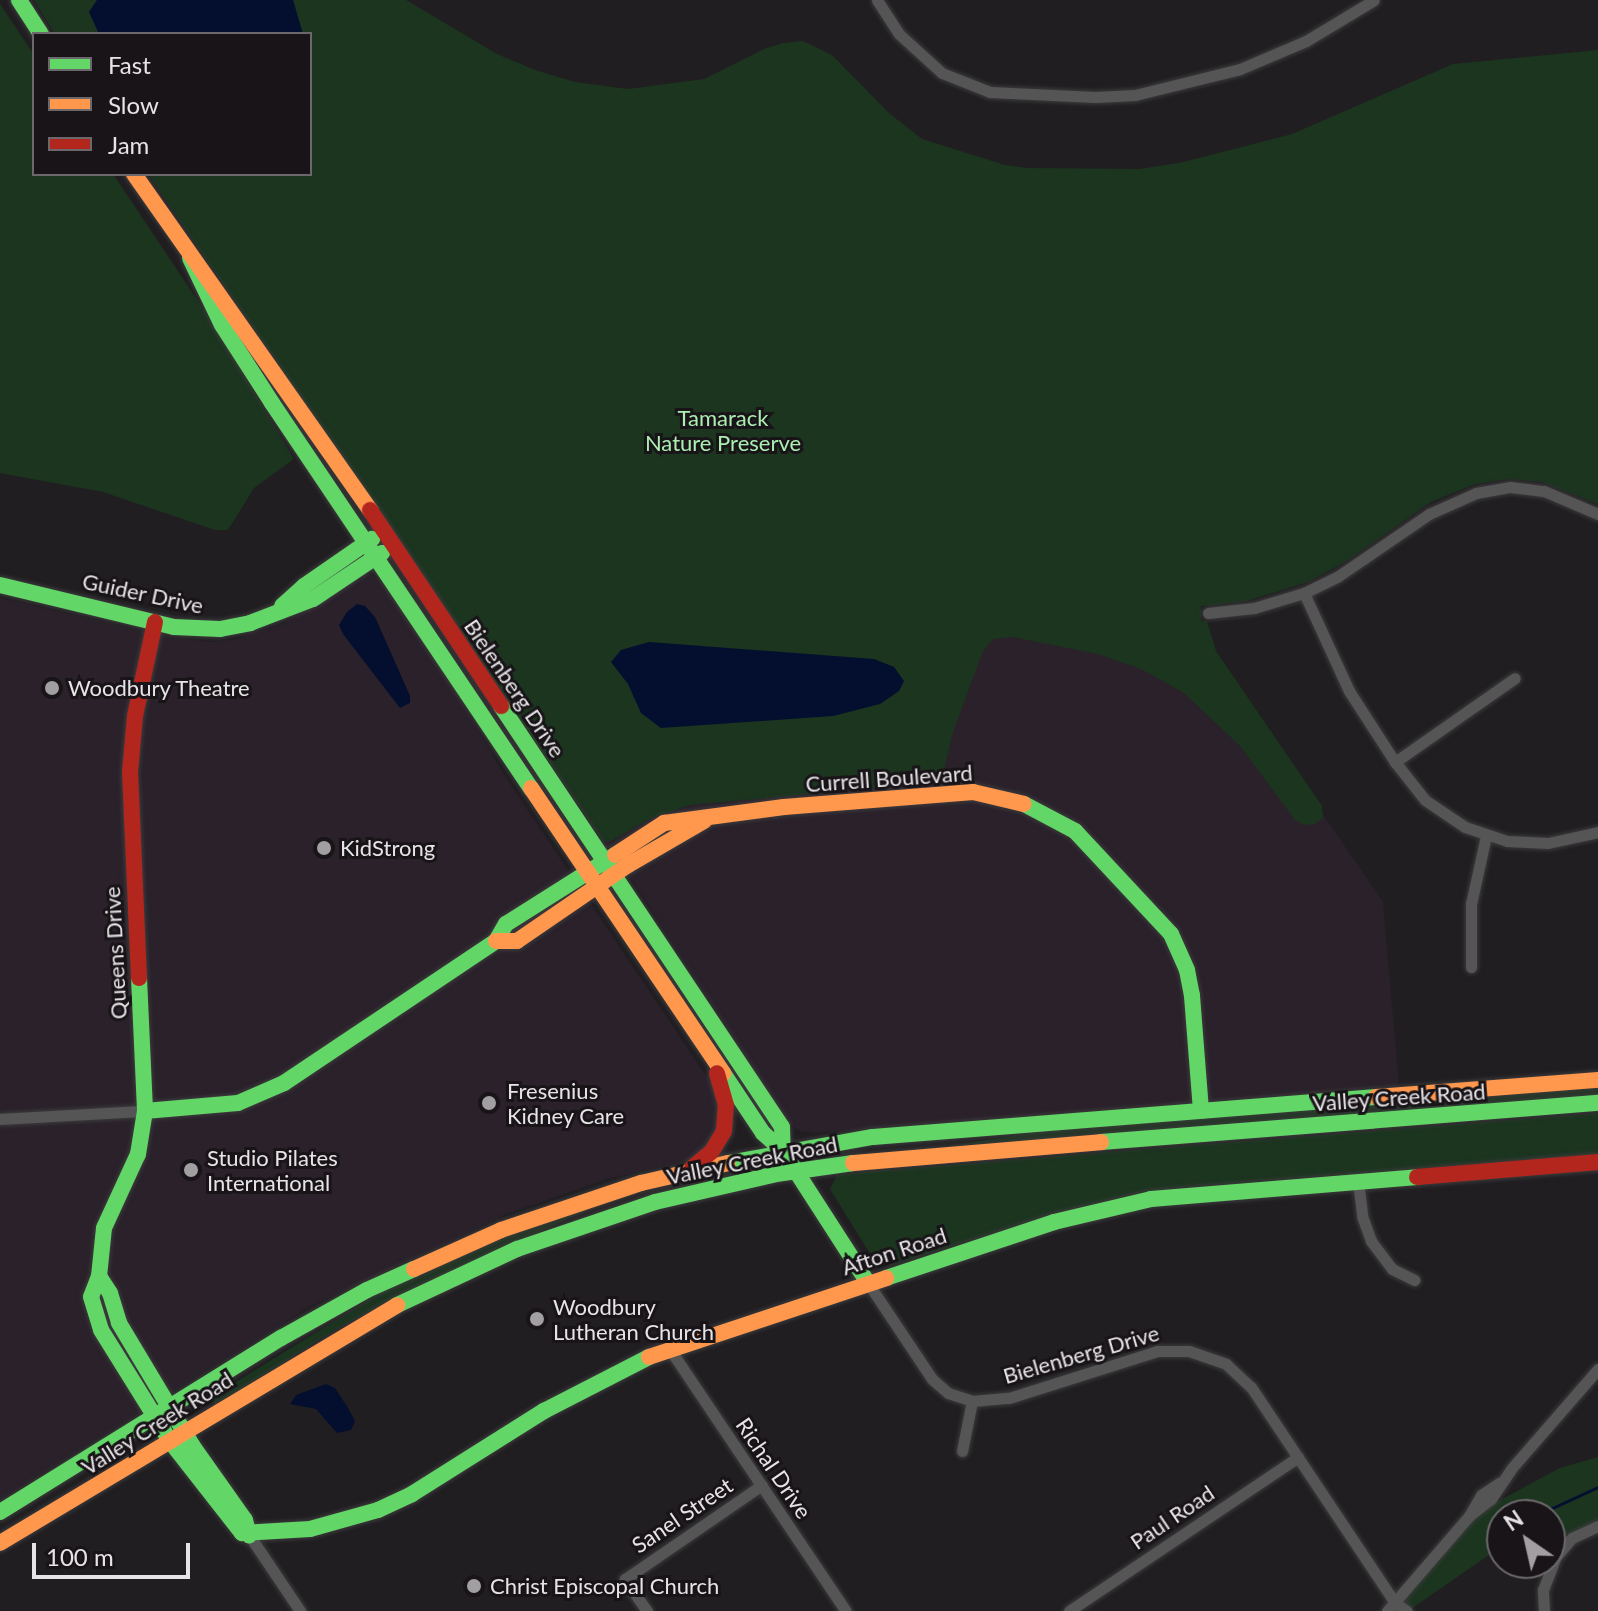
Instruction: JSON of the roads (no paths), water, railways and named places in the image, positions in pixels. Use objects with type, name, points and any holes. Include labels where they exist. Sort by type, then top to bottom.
[{"type":"street","points":[[877,0],[899,34],[920,57],[966,83],[990,92],[1095,97],[1175,87],[1240,69],[1306,41],[1374,0]]},
{"type":"street","points":[[18,1],[40,32]]},
{"type":"street","name":"Bielenberg Drive","points":[[135,176],[190,258],[236,315],[388,538],[782,1127],[783,1151]]},
{"type":"street","name":"Bielenberg Drive","points":[[190,258],[230,337],[370,550],[763,1133],[783,1151],[796,1170],[932,1379],[948,1393],[972,1401],[1009,1398],[1151,1352],[1189,1351],[1222,1362],[1242,1377],[1298,1457],[1392,1608]]},
{"type":"street","points":[[1208,613],[1254,608],[1304,593],[1344,572],[1429,514],[1476,493],[1510,487],[1544,491],[1598,514]]},
{"type":"street","name":"Guider Drive","points":[[0,585],[155,622],[211,630],[250,623],[313,599],[388,538]]},
{"type":"street","points":[[1304,593],[1349,691],[1395,762],[1434,807],[1486,836],[1548,843],[1598,832]]},
{"type":"street","name":"Queens Drive","points":[[155,622],[135,716],[130,772],[145,1111],[138,1154],[104,1228],[99,1276],[91,1297],[101,1330],[154,1417],[177,1437],[245,1520],[249,1535],[300,1611]]},
{"type":"street","points":[[1395,762],[1515,678]]},
{"type":"street","name":"Currell Boulevard","points":[[145,1111],[219,1107],[259,1096],[496,941],[506,924],[603,859],[664,823],[784,807],[973,792],[1013,799],[1060,821],[1093,847],[1156,915],[1180,953],[1192,996],[1201,1111]]},
{"type":"street","name":"Currell Boulevard","points":[[496,941],[517,941],[614,875],[712,816]]},
{"type":"street","points":[[1471,967],[1471,904],[1486,836]]},
{"type":"street","points":[[688,1171],[712,1151],[724,1131],[727,1117],[713,1060]]},
{"type":"street","name":"Valley Creek Road","points":[[0,1512],[302,1325],[422,1263],[559,1208],[688,1171],[783,1151],[897,1135],[1598,1080]]},
{"type":"street","name":"Valley Creek Road","points":[[0,1543],[362,1322],[483,1263],[632,1208],[796,1170],[928,1155],[1598,1103]]},
{"type":"street","points":[[0,1119],[145,1111]]},
{"type":"street","name":"Afton Road","points":[[249,1535],[333,1525],[405,1498],[593,1382],[669,1348],[1054,1222],[1162,1197],[1598,1162]]},
{"type":"street","points":[[1358,1181],[1363,1220],[1371,1241],[1392,1269],[1415,1280]]},
{"type":"street","name":"Queens Drive","points":[[99,1276],[110,1293],[119,1323],[171,1407],[177,1437]]},
{"type":"street","name":"Richal Drive","points":[[669,1348],[846,1611]]},
{"type":"street","points":[[1407,1611],[1392,1608],[1469,1516],[1481,1495],[1500,1482],[1598,1369]]},
{"type":"street","points":[[962,1451],[972,1401]]},
{"type":"street","name":"Paul Road","points":[[1069,1611],[1298,1457]]},
{"type":"street","name":"Sanel Street","points":[[647,1611],[625,1579],[762,1485]]},
{"type":"street","points":[[1544,1611],[1543,1590],[1555,1558],[1572,1538],[1598,1526]]},
{"type":"water","points":[[97,0],[293,0],[302,32],[98,32],[89,12]]},
{"type":"water","points":[[357,604],[365,606],[375,617],[410,696],[410,703],[400,708],[339,625]]},
{"type":"water","points":[[649,642],[874,659],[894,667],[904,681],[899,691],[880,704],[833,716],[661,728],[641,713],[628,684],[611,662],[621,650]]},
{"type":"water","points":[[326,1384],[335,1388],[348,1408],[355,1421],[351,1430],[337,1433],[316,1409],[290,1404],[296,1395]]},
{"type":"waterway","points":[[1566,1502],[1598,1487]]},
{"type":"place","name":"Woodbury Theatre","points":[[52,688]]},
{"type":"place","name":"KidStrong","points":[[324,848]]},
{"type":"place","name":"Fresenius Kidney Care","points":[[489,1103]]},
{"type":"place","name":"Studio Pilates International","points":[[191,1170]]},
{"type":"place","name":"Woodbury Lutheran Church","points":[[537,1319]]},
{"type":"place","name":"Christ Episcopal Church","points":[[474,1586]]},
{"type":"park label","name":"Tamarack Nature Preserve","points":[[723,430]]}]
